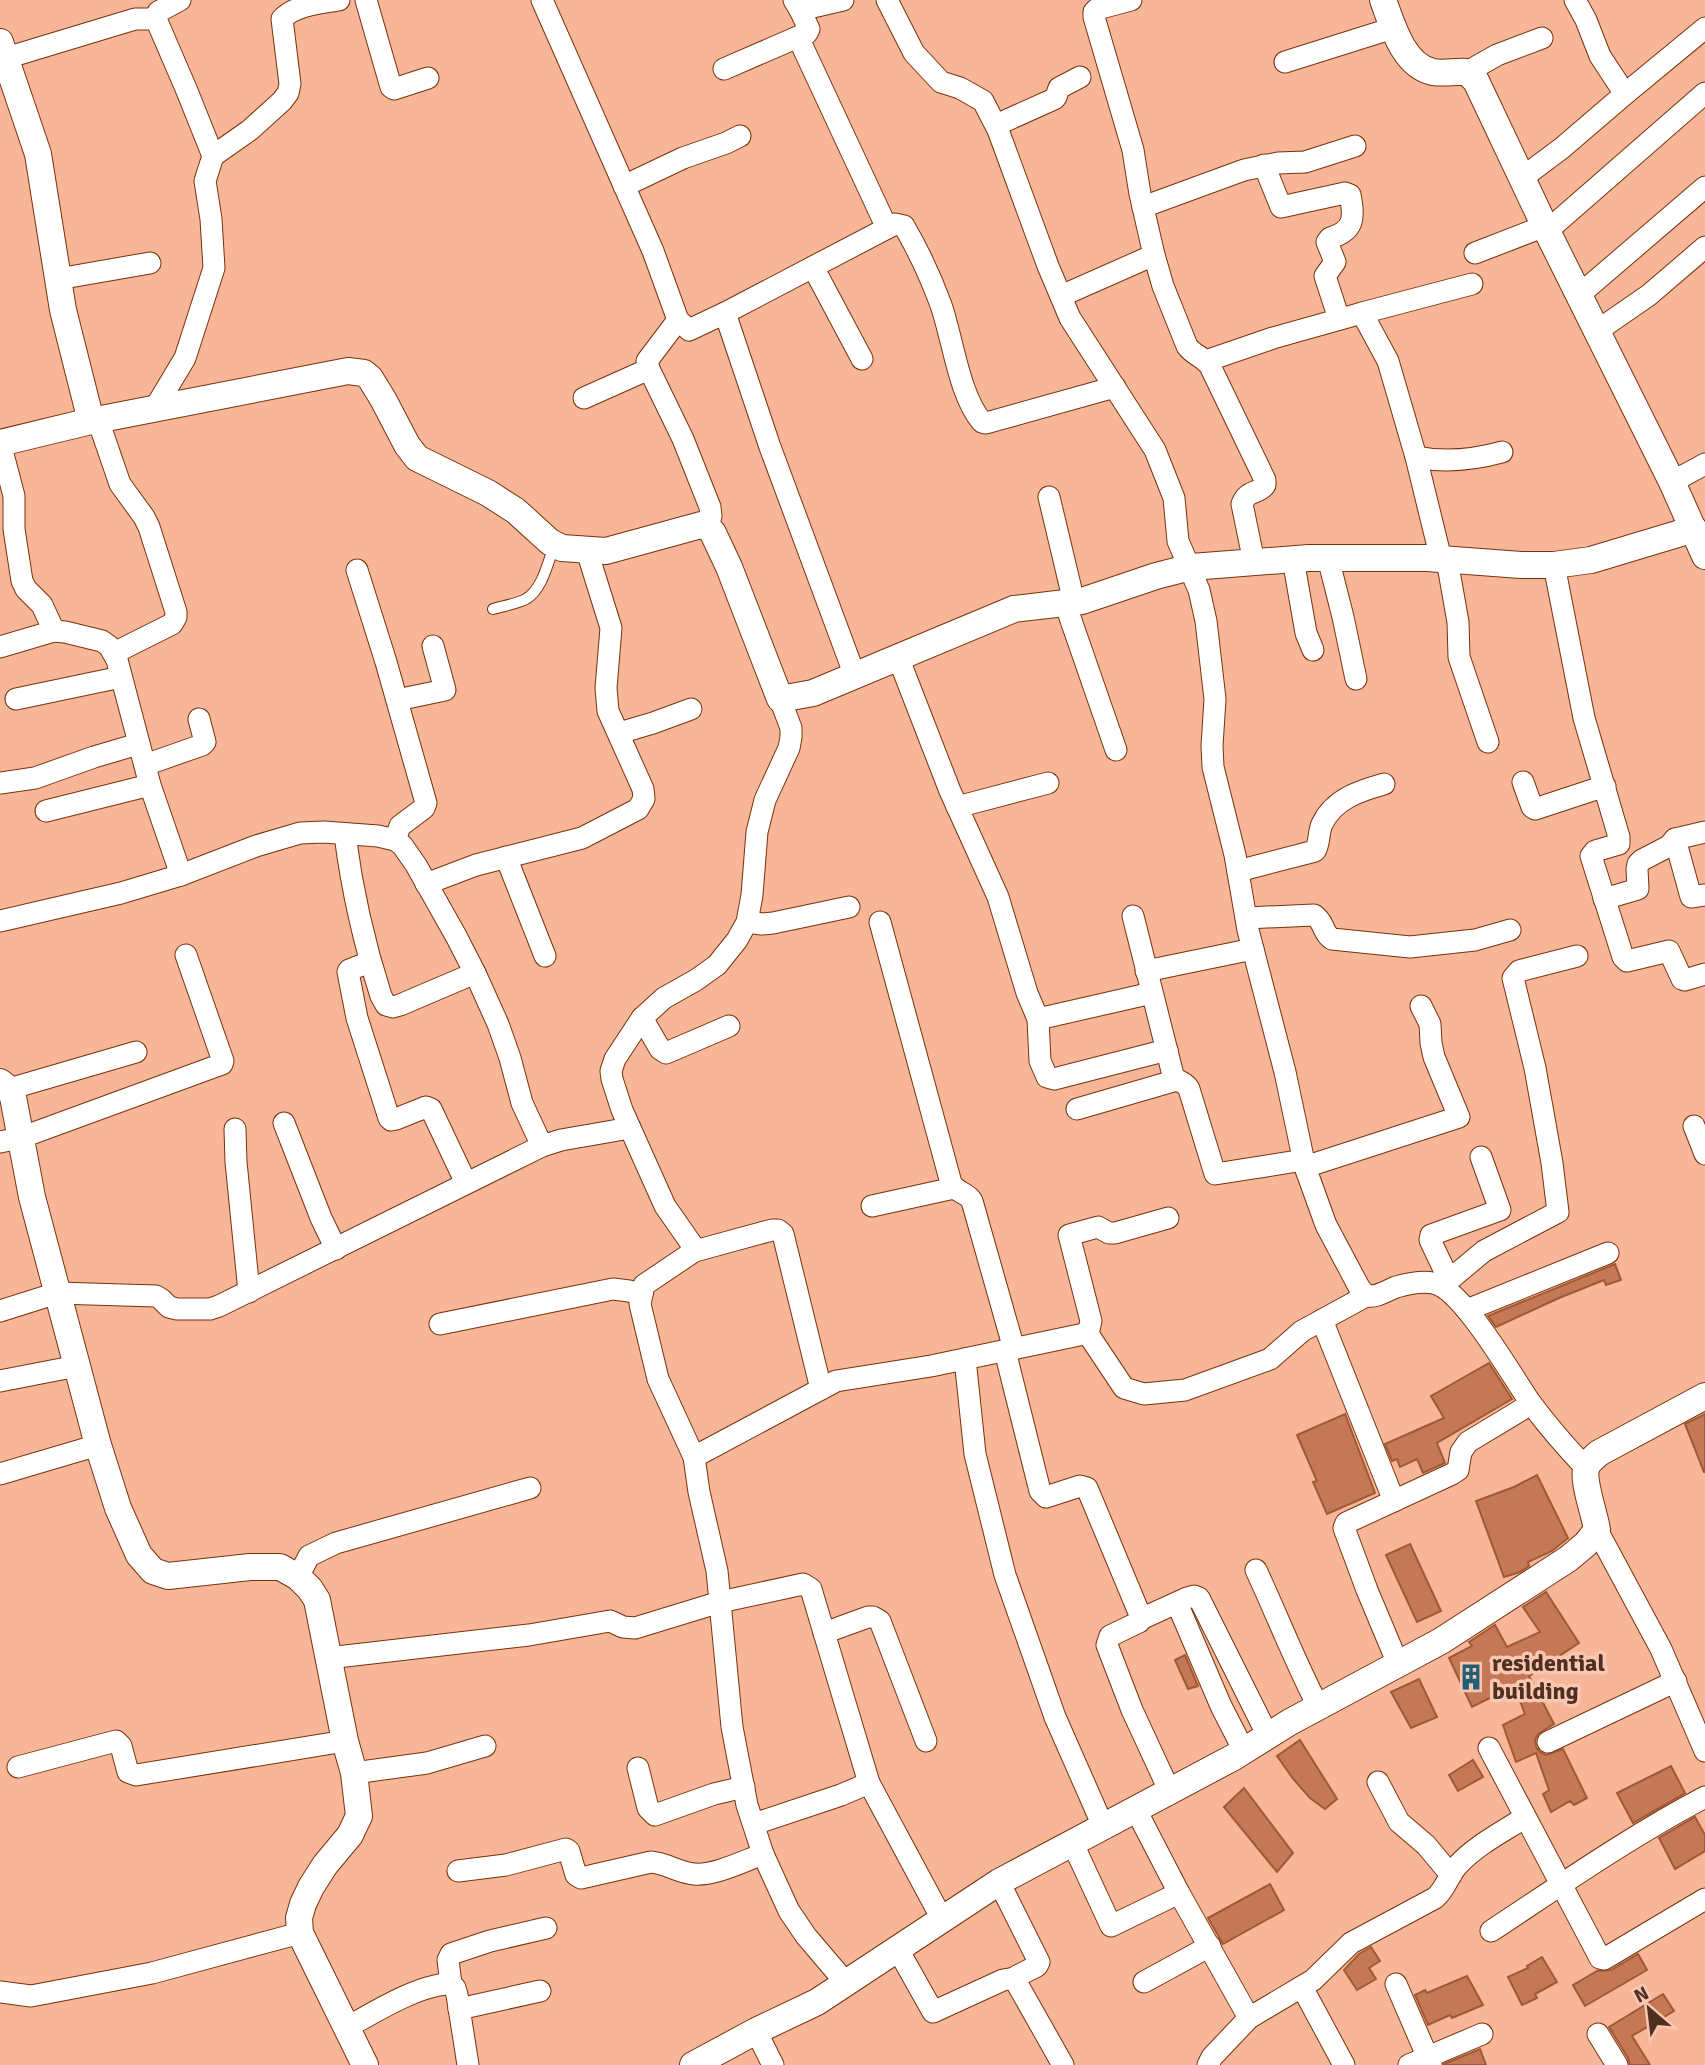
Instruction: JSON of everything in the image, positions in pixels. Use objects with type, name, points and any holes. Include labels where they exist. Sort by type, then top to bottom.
[{"type":"street","points":[[114,653],[172,624],[176,612],[149,527],[120,484],[95,420],[63,310],[38,154],[3,50],[139,13],[158,12],[180,0]]},
{"type":"street","points":[[155,408],[185,358],[214,268],[205,181],[213,156],[250,130],[282,102],[288,93],[282,19],[287,13],[316,2],[339,0]]},
{"type":"street","points":[[366,0],[391,87],[394,89],[428,78]]},
{"type":"street","points":[[542,0],[653,251],[678,320],[689,330],[895,224],[904,226],[913,241],[941,305],[967,396],[982,422],[1115,387]]},
{"type":"street","points":[[724,69],[809,31],[797,5],[843,0]]},
{"type":"street","points":[[887,0],[914,53],[941,82],[960,88],[983,101],[996,125],[1070,318],[1155,450],[1174,498],[1178,541],[1191,567],[1203,607],[1214,688],[1213,767],[1253,949],[1305,1163],[1326,1224],[1366,1296]]},
{"type":"street","points":[[1131,0],[1097,9],[1094,17],[1133,150],[1143,207],[1163,286],[1187,346],[1206,360],[1265,480],[1263,488],[1248,494],[1242,504],[1254,562]]},
{"type":"street","points":[[1383,0],[1393,28],[1408,54],[1425,69],[1440,73],[1467,72],[1497,55],[1542,38]]},
{"type":"street","points":[[1575,0],[1600,56],[1625,94]]},
{"type":"street","points":[[139,13],[187,91],[213,156]]},
{"type":"street","points":[[1285,62],[1393,28]]},
{"type":"street","points":[[1522,177],[1562,148],[1705,28]]},
{"type":"street","points":[[798,37],[887,228]]},
{"type":"street","points":[[1467,72],[1476,81],[1672,482],[1705,556]]},
{"type":"street","points":[[996,125],[1054,99],[1059,88],[1080,77]]},
{"type":"street","points":[[1475,253],[1546,228],[1705,93]]},
{"type":"street","points":[[624,186],[683,158],[726,144],[740,136]]},
{"type":"street","points":[[1143,207],[1244,170],[1264,165],[1305,162],[1355,146]]},
{"type":"street","points":[[1264,165],[1281,207],[1345,193],[1350,195],[1352,223],[1347,230],[1330,238],[1327,243],[1335,262],[1325,276],[1339,319]]},
{"type":"street","points":[[1579,295],[1705,187]]},
{"type":"street","points":[[1597,331],[1649,295],[1705,247]]},
{"type":"street","points":[[1061,296],[1154,255]]},
{"type":"street","points":[[58,279],[150,263]]},
{"type":"street","points":[[813,267],[862,359]]},
{"type":"street","points":[[1206,360],[1339,319],[1472,284]]},
{"type":"street","points":[[725,313],[770,447],[855,676]]},
{"type":"street","points":[[1362,313],[1388,361],[1444,559],[1458,622],[1459,657],[1489,742]]},
{"type":"street","points":[[678,320],[647,361],[710,507],[708,527]]},
{"type":"street","points":[[584,398],[649,369]]},
{"type":"street","points":[[54,631],[42,605],[22,581],[14,529],[13,496],[0,443],[95,420],[348,371],[363,373],[370,378],[417,458],[488,493],[516,511],[562,548],[606,551],[701,525],[708,527],[729,567],[791,728],[791,737],[789,748],[765,800],[757,832],[747,922],[717,965],[664,998],[642,1018],[615,1059],[611,1070],[622,1110],[665,1206],[695,1251]]},
{"type":"street","points":[[1416,457],[1435,461],[1459,461],[1502,452]]},
{"type":"street","points":[[1672,482],[1705,464]]},
{"type":"street","points":[[1049,497],[1070,603],[1116,750]]},
{"type":"street","points":[[780,699],[813,693],[1014,609],[1082,601],[1191,567],[1328,558],[1444,559],[1553,565],[1591,561],[1694,529]]},
{"type":"street","points":[[426,884],[477,864],[582,838],[640,806],[644,799],[643,789],[608,711],[606,698],[611,628],[587,551]]},
{"type":"street","points":[[1328,558],[1356,679]]},
{"type":"street","points":[[1293,559],[1304,623],[1313,650]]},
{"type":"street","points":[[1553,565],[1584,718],[1619,841],[1619,844],[1595,851],[1591,856],[1625,960],[1667,950],[1672,953],[1682,979],[1705,974]]},
{"type":"street","points":[[357,570],[426,806],[400,826],[395,840]]},
{"type":"street","points":[[0,647],[54,631],[96,639],[109,646],[114,653],[147,775],[181,875]]},
{"type":"street","points":[[397,700],[446,688],[433,646]]},
{"type":"street","points":[[898,657],[957,807],[998,897],[1027,993],[1038,1019],[1040,1061],[1047,1077],[1050,1079],[1167,1050]]},
{"type":"street","points":[[16,699],[121,677]]},
{"type":"street","points":[[619,733],[691,709]]},
{"type":"street","points":[[46,811],[88,802],[147,775],[202,745],[205,736],[199,719]]},
{"type":"street","points":[[0,783],[35,778],[138,744]]},
{"type":"street","points":[[1523,782],[1535,809],[1605,786]]},
{"type":"street","points":[[957,807],[1048,783]]},
{"type":"street","points":[[1238,871],[1315,851],[1318,848],[1323,821],[1339,803],[1353,794],[1384,784]]},
{"type":"street","points":[[0,921],[121,893],[181,875],[285,836],[324,832],[395,840],[402,845],[416,865],[475,973],[498,1024],[522,1103],[542,1146]]},
{"type":"street","points":[[1604,899],[1638,889],[1637,864],[1642,860],[1669,846],[1675,839],[1705,832]]},
{"type":"street","points":[[345,835],[355,898],[370,962],[386,1005],[390,1007],[400,1004],[475,973]]},
{"type":"street","points":[[1675,839],[1691,897],[1705,895]]},
{"type":"street","points":[[506,857],[545,956]]},
{"type":"street","points":[[747,922],[773,923],[849,907]]},
{"type":"street","points":[[1246,918],[1314,915],[1321,919],[1327,935],[1332,939],[1410,947],[1475,940],[1510,930]]},
{"type":"street","points":[[1133,916],[1173,1075],[1188,1089],[1215,1174],[1305,1163],[1459,1117],[1434,1057],[1429,1020],[1422,1006]]},
{"type":"street","points":[[880,922],[954,1188]]},
{"type":"street","points":[[1146,971],[1253,949]]},
{"type":"street","points":[[10,1140],[222,1064],[186,955]]},
{"type":"street","points":[[1168,1218],[1115,1233],[1098,1227],[1069,1235],[1091,1321],[1088,1334],[1124,1388],[1144,1394],[1185,1390],[1270,1359],[1302,1331],[1366,1296],[1371,1297],[1412,1284],[1446,1283],[1484,1251],[1558,1212],[1535,1068],[1513,978],[1519,971],[1577,956]]},
{"type":"street","points":[[370,962],[348,972],[358,1018],[389,1118],[396,1119],[426,1107],[431,1109],[466,1183]]},
{"type":"street","points":[[1038,1019],[1152,993]]},
{"type":"street","points":[[642,1018],[660,1049],[666,1053],[729,1026]]},
{"type":"street","points":[[136,1052],[4,1086],[15,1104],[10,1140],[32,1197],[98,1445],[118,1508],[131,1541],[145,1564],[153,1571],[168,1576],[250,1567],[280,1567],[298,1577],[317,1600],[345,1741],[354,1773],[359,1816],[350,1835],[311,1887],[299,1918],[300,1933],[365,2065]]},
{"type":"street","points":[[1077,1109],[1177,1080]]},
{"type":"street","points":[[284,1123],[336,1249]]},
{"type":"street","points":[[1694,1126],[1705,1154]]},
{"type":"street","points":[[0,1311],[57,1293],[156,1296],[169,1307],[177,1309],[210,1309],[542,1146],[630,1128]]},
{"type":"street","points":[[235,1129],[249,1292]]},
{"type":"street","points":[[1481,1157],[1500,1210],[1431,1236],[1430,1240],[1446,1283],[1468,1310],[1531,1404],[1586,1468],[1597,1530],[1676,1681],[1705,1751]]},
{"type":"street","points":[[872,1206],[954,1188],[970,1196],[1010,1350],[1040,1490],[1046,1497],[1080,1486],[1087,1488],[1141,1619]]},
{"type":"street","points":[[821,1389],[783,1234],[778,1230],[695,1251],[644,1285],[640,1304],[658,1379],[694,1457],[717,1571],[731,1713],[744,1787],[754,1824],[763,1854],[789,1911],[806,1936],[846,1983]]},
{"type":"street","points":[[1468,1310],[1608,1253]]},
{"type":"street","points":[[440,1324],[612,1290],[642,1294]]},
{"type":"street","points":[[1322,1320],[1394,1501]]},
{"type":"street","points":[[694,1457],[836,1381],[1088,1334]]},
{"type":"street","points":[[965,1359],[975,1454],[1004,1575],[1055,1717],[1103,1826]]},
{"type":"street","points":[[0,1381],[78,1366]]},
{"type":"street","points":[[1586,1468],[1599,1453],[1705,1396]]},
{"type":"street","points":[[1398,1664],[1344,1528],[1346,1523],[1452,1474],[1458,1470],[1463,1446],[1531,1404]]},
{"type":"street","points":[[0,1474],[98,1445]]},
{"type":"street","points":[[298,1577],[309,1556],[336,1543],[530,1488]]},
{"type":"street","points":[[694,2065],[817,2002],[999,1882],[1170,1792],[1318,1706],[1441,1641],[1557,1566],[1586,1544],[1597,1530]]},
{"type":"street","points":[[1256,1570],[1318,1706]]},
{"type":"street","points":[[328,1658],[530,1635],[610,1621],[623,1627],[635,1628],[720,1602],[803,1584],[811,1589],[869,1783],[942,1919]]},
{"type":"street","points":[[1170,1792],[1128,1701],[1107,1645],[1110,1636],[1194,1596],[1200,1600],[1268,1736]]},
{"type":"street","points":[[1177,1603],[1221,1706],[1244,1751]]},
{"type":"street","points":[[824,1633],[868,1616],[880,1621],[926,1741]]},
{"type":"street","points":[[1548,1742],[1676,1681]]},
{"type":"street","points":[[18,1767],[116,1741],[121,1745],[128,1772],[136,1775],[345,1741]]},
{"type":"street","points":[[354,1773],[427,1763],[485,1746]]},
{"type":"street","points":[[1489,1748],[1524,1818],[1603,1960],[1705,1899]]},
{"type":"street","points":[[638,1768],[649,1812],[655,1815],[714,1794],[744,1787]]},
{"type":"street","points":[[1378,1782],[1399,1822],[1432,1850],[1451,1875]]},
{"type":"street","points":[[754,1824],[869,1783]]},
{"type":"street","points":[[1491,1931],[1672,1815],[1705,1797]]},
{"type":"street","points":[[1136,1810],[1249,2018]]},
{"type":"street","points":[[1208,2065],[1212,2057],[1249,2018],[1302,1987],[1321,1973],[1340,1951],[1351,1943],[1435,1898],[1460,1863],[1524,1818]]},
{"type":"street","points":[[1072,1842],[1111,1927],[1179,1893]]},
{"type":"street","points":[[458,1871],[506,1864],[566,1849],[578,1878],[651,1862],[660,1862],[684,1872],[706,1874],[763,1854]]},
{"type":"street","points":[[898,1948],[933,2012],[1037,1966],[1039,1962],[999,1882]]},
{"type":"street","points":[[468,2065],[456,1990],[451,1983],[448,1960],[451,1954],[490,1941],[546,1928]]},
{"type":"street","points":[[0,1992],[32,1996],[138,1976],[300,1933]]},
{"type":"street","points":[[1144,1982],[1210,1946]]},
{"type":"street","points":[[1015,1978],[1063,2065]]},
{"type":"street","points":[[346,2028],[417,1992],[451,1983]]},
{"type":"street","points":[[1396,1984],[1423,2062],[1482,2034]]},
{"type":"street","points":[[1302,1987],[1344,2065]]},
{"type":"street","points":[[459,2008],[540,1991]]},
{"type":"street","points":[[756,2031],[773,2065]]},
{"type":"street","points":[[1598,2034],[1617,2065]]},
{"type":"lane","points":[[493,609],[524,600],[532,594],[538,587],[555,544]]},
{"type":"building","points":[[1615,1264],[1621,1280],[1606,1285],[1604,1280],[1496,1327],[1488,1316]]},
{"type":"building","points":[[1489,1363],[1512,1399],[1437,1443],[1445,1463],[1423,1473],[1417,1459],[1400,1467],[1397,1459],[1392,1461],[1385,1444],[1444,1418],[1431,1396]]},
{"type":"building","points":[[1345,1414],[1375,1493],[1327,1514],[1313,1482],[1317,1481],[1297,1435]]},
{"type":"building","points":[[1705,1414],[1705,1472],[1704,1472],[1685,1424]]},
{"type":"building","points":[[1537,1475],[1568,1538],[1552,1551],[1528,1562],[1529,1566],[1520,1572],[1504,1577],[1476,1501]]},
{"type":"building","points":[[1410,1544],[1441,1611],[1417,1622],[1386,1555]]},
{"type":"building","points":[[1546,1592],[1579,1643],[1529,1676],[1554,1724],[1538,1734],[1536,1747],[1546,1755],[1563,1749],[1587,1798],[1574,1805],[1570,1801],[1551,1812],[1543,1794],[1549,1790],[1536,1753],[1516,1762],[1503,1725],[1525,1714],[1514,1686],[1472,1707],[1449,1658],[1472,1646],[1469,1642],[1495,1625],[1507,1647],[1540,1632],[1523,1607]]},
{"type":"building","points":[[1185,1655],[1198,1686],[1188,1689],[1175,1660]]},
{"type":"building","points":[[1419,1679],[1437,1717],[1411,1728],[1391,1692]]},
{"type":"building","points":[[1300,1740],[1337,1799],[1325,1809],[1310,1798],[1277,1756]]},
{"type":"building","points":[[1473,1760],[1483,1777],[1458,1791],[1449,1775]]},
{"type":"building","points":[[1671,1766],[1685,1793],[1633,1823],[1617,1793]]},
{"type":"building","points":[[1244,1788],[1293,1853],[1277,1872],[1224,1807]]},
{"type":"building","points":[[1695,1817],[1705,1835],[1705,1851],[1675,1869],[1659,1838]]},
{"type":"building","points":[[1270,1884],[1284,1910],[1223,1944],[1208,1918]]},
{"type":"building","points":[[1371,1947],[1380,1961],[1369,1968],[1376,1979],[1357,1990],[1344,1970],[1359,1954]]},
{"type":"building","points":[[1638,1954],[1647,1970],[1585,2006],[1573,1985],[1597,1971],[1611,1970]]},
{"type":"building","points":[[1542,1957],[1557,1982],[1535,1994],[1537,1998],[1522,2005],[1508,1977],[1528,1968],[1527,1966]]},
{"type":"building","points":[[1467,1976],[1483,2005],[1428,2025],[1415,1995],[1425,1990],[1427,1993]]},
{"type":"building","points":[[1663,1994],[1674,2011],[1632,2036],[1650,2065],[1630,2065],[1609,2027]]},
{"type":"building","points":[[1480,2049],[1486,2065],[1444,2065],[1444,2064]]},
{"type":"place","name":"residential building","points":[[1471,1677]]}]
